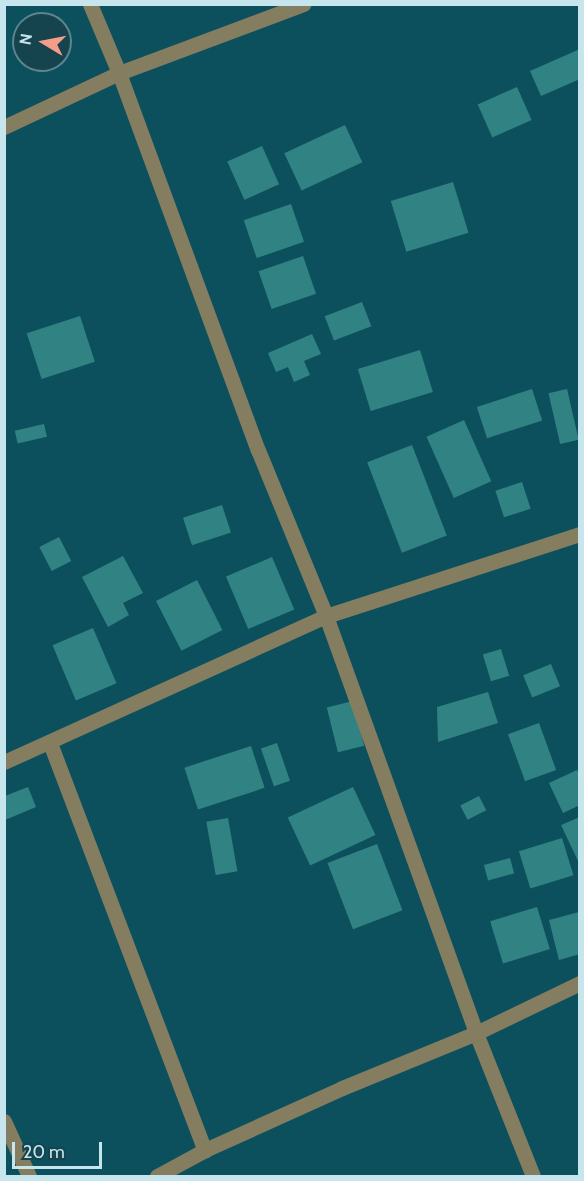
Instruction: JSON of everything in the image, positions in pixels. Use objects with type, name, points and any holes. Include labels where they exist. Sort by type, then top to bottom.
[{"type":"street","points":[[90,4],[119,74],[258,450],[326,616],[476,1033],[533,1176]]},
{"type":"street","points":[[4,127],[119,74],[304,4]]},
{"type":"street","points":[[4,762],[326,616],[579,534]]},
{"type":"street","points":[[50,743],[205,1150]]},
{"type":"street","points":[[157,1176],[205,1150],[342,1088],[476,1033],[579,983]]},
{"type":"street","points":[[4,1121],[29,1176]]},
{"type":"building","points":[[580,49],[580,79],[541,96],[530,71]]},
{"type":"building","points":[[517,87],[532,120],[492,137],[478,104]]},
{"type":"building","points":[[345,125],[362,162],[302,190],[284,153]]},
{"type":"building","points":[[262,146],[279,184],[244,200],[227,161]]},
{"type":"building","points":[[453,182],[468,233],[406,252],[391,201]]},
{"type":"building","points":[[291,204],[304,242],[257,258],[244,220]]},
{"type":"building","points":[[303,256],[316,294],[272,309],[259,271]]},
{"type":"building","points":[[362,302],[371,326],[334,341],[325,316]]},
{"type":"building","points":[[80,316],[95,362],[42,379],[27,333]]},
{"type":"building","points":[[312,334],[321,354],[304,361],[310,375],[294,382],[288,367],[276,372],[268,353]]},
{"type":"building","points":[[420,350],[433,392],[371,411],[358,369]]},
{"type":"building","points":[[532,389],[542,420],[487,438],[477,407]]},
{"type":"building","points":[[567,389],[579,440],[560,444],[548,393]]},
{"type":"building","points":[[464,420],[491,481],[454,498],[427,437]]},
{"type":"building","points":[[44,424],[47,437],[18,443],[15,431]]},
{"type":"building","points":[[412,445],[447,536],[402,553],[367,462]]},
{"type":"building","points":[[522,482],[531,509],[504,517],[495,491]]},
{"type":"building","points":[[222,505],[231,533],[192,545],[183,518]]},
{"type":"building","points":[[59,537],[71,561],[52,571],[39,547]]},
{"type":"building","points":[[123,556],[143,593],[123,603],[129,615],[108,627],[82,577]]},
{"type":"building","points":[[272,557],[294,609],[248,629],[226,577]]},
{"type":"building","points":[[197,580],[222,630],[181,651],[156,601]]},
{"type":"building","points":[[93,628],[116,683],[76,700],[52,645]]},
{"type":"building","points":[[501,649],[509,676],[491,681],[483,655]]},
{"type":"building","points":[[551,664],[560,686],[532,697],[523,675]]},
{"type":"building","points":[[488,692],[498,723],[438,742],[437,707]]},
{"type":"building","points":[[353,701],[364,746],[338,752],[327,708]]},
{"type":"building","points":[[539,723],[556,770],[525,781],[508,734]]},
{"type":"building","points":[[277,743],[290,781],[274,786],[261,749]]},
{"type":"building","points":[[251,746],[265,788],[198,809],[184,768]]},
{"type":"building","points":[[577,770],[580,776],[580,805],[563,813],[549,783]]},
{"type":"building","points":[[28,787],[36,807],[5,820],[5,796]]},
{"type":"building","points":[[353,787],[375,835],[310,865],[288,817]]},
{"type":"building","points":[[479,796],[486,810],[468,820],[460,806]]},
{"type":"building","points":[[580,817],[580,865],[561,825]]},
{"type":"building","points":[[228,818],[237,871],[216,875],[206,822]]},
{"type":"building","points":[[562,838],[573,875],[530,888],[519,851]]},
{"type":"building","points":[[377,844],[402,910],[353,929],[328,863]]},
{"type":"building","points":[[510,858],[514,873],[488,880],[484,865]]},
{"type":"building","points":[[537,907],[550,949],[503,963],[490,921]]},
{"type":"building","points":[[579,912],[580,954],[559,960],[549,920]]}]
